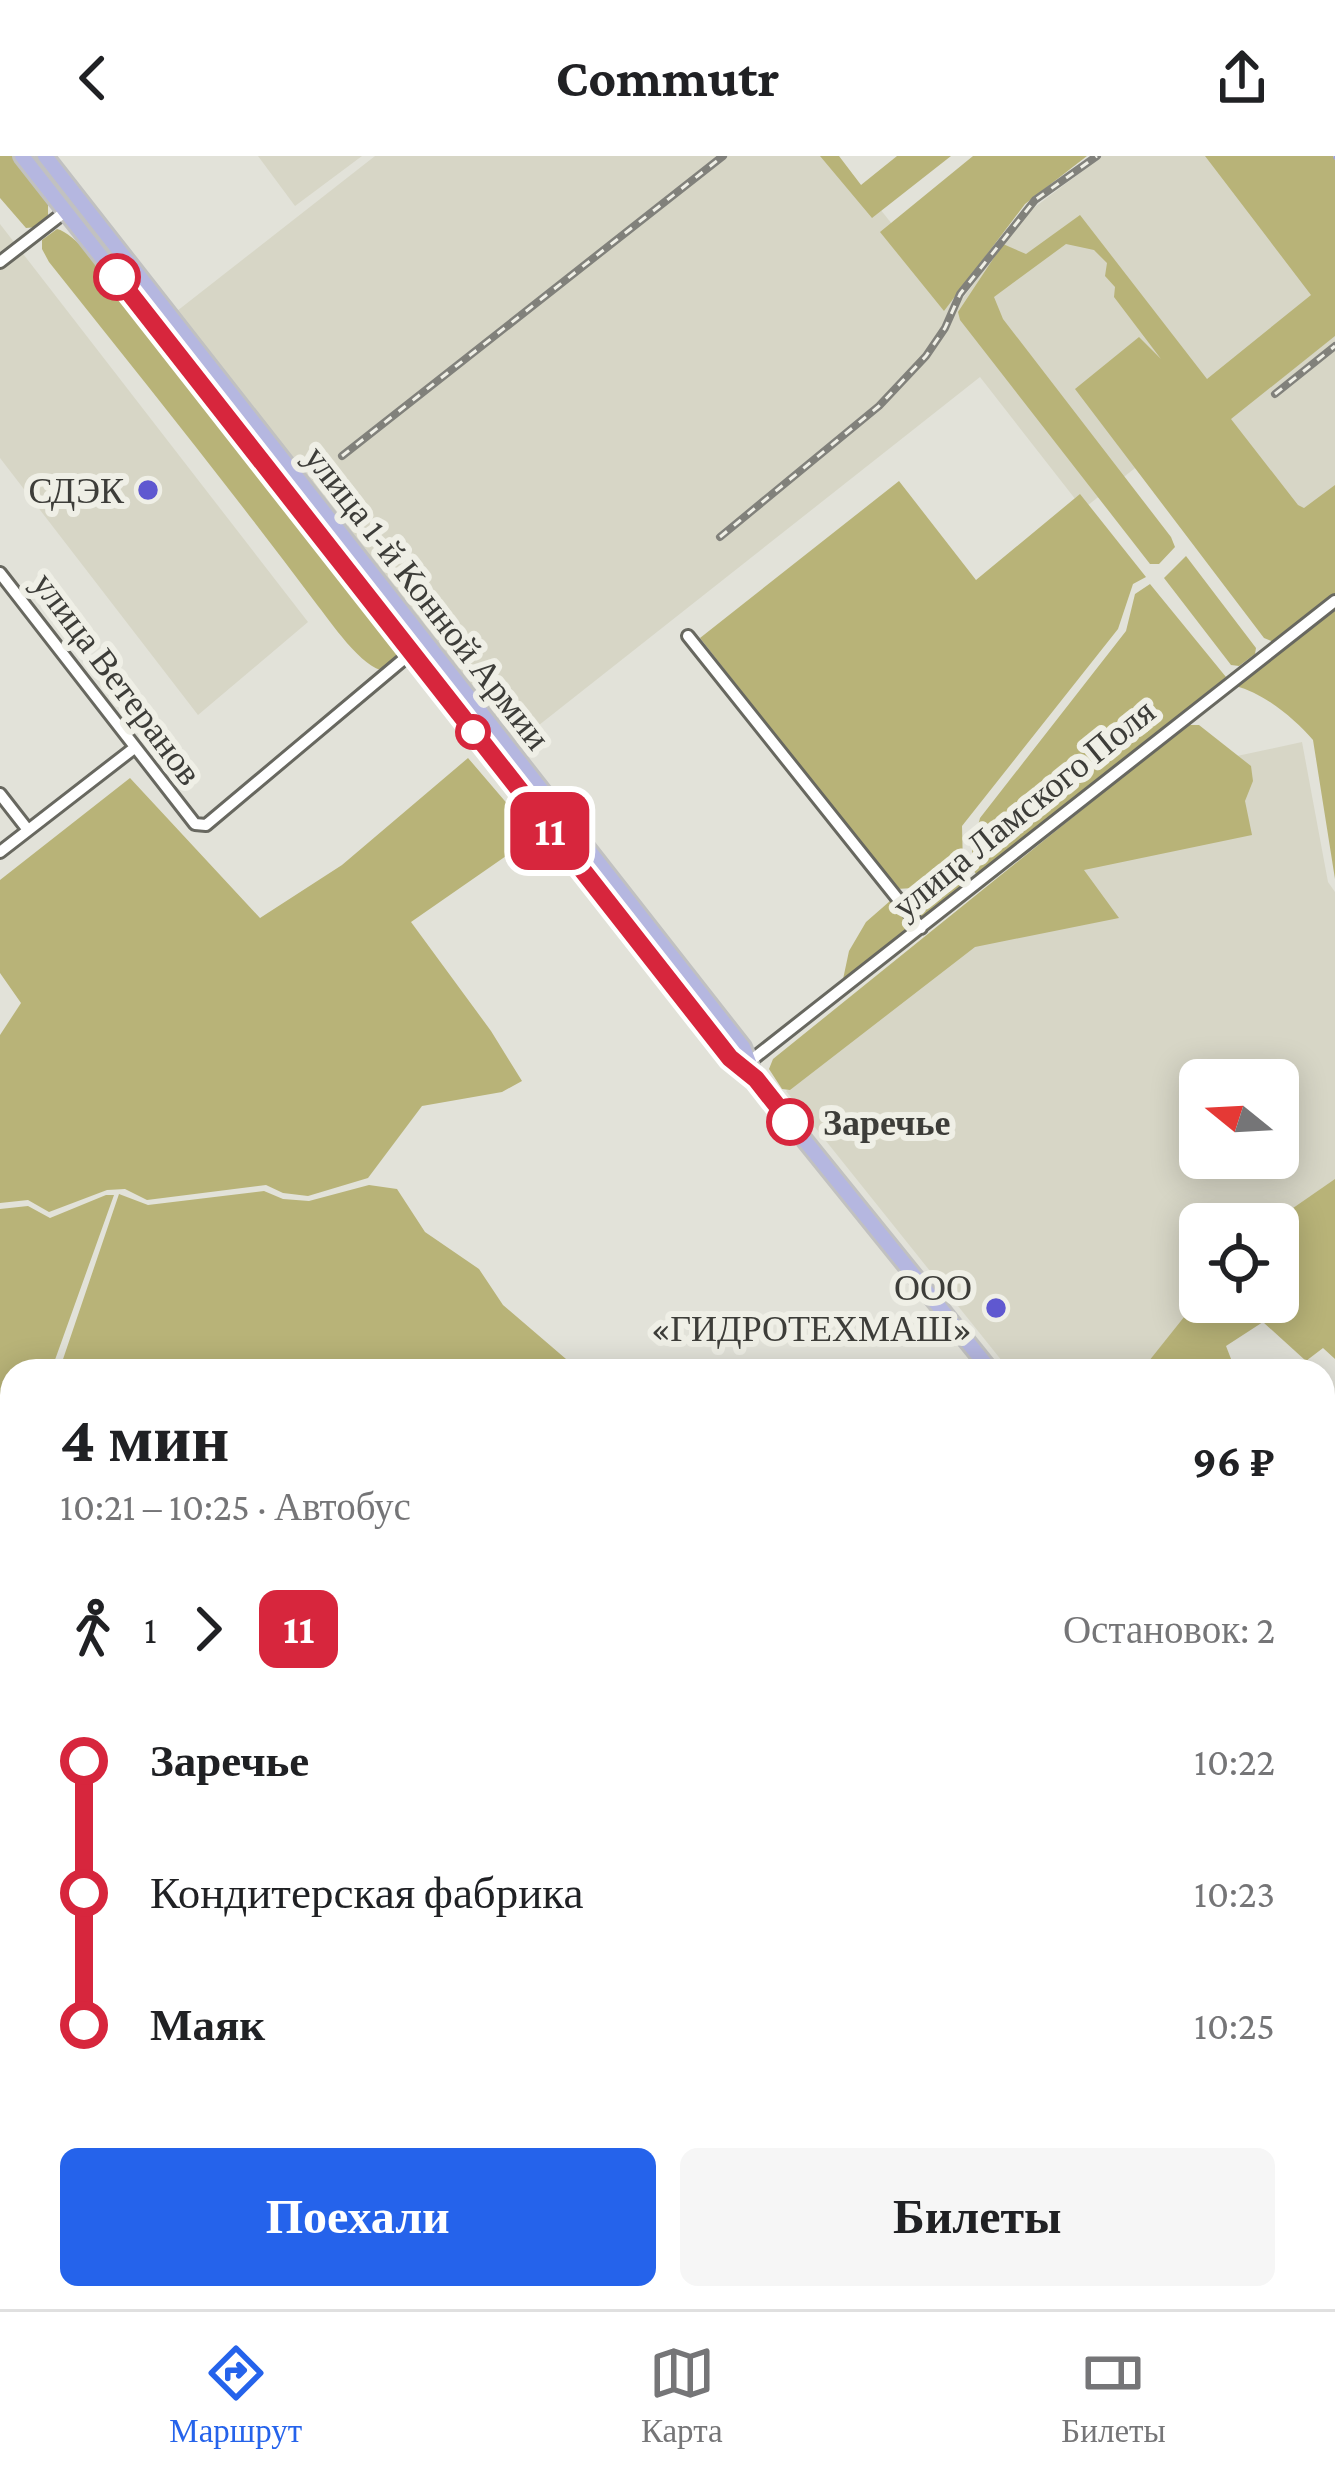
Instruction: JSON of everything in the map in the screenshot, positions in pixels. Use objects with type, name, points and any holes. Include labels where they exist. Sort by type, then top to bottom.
[{"type":"main road","name":"улица 1-й Конной Армии","points":[[22,156],[730,1058],[756,1079],[981,1359]]},
{"type":"main road","name":"улица 1-й Конной Армии","points":[[44,156],[743,1047],[756,1079]]},
{"type":"main road","points":[[152,323],[167,312]]},
{"type":"main road","points":[[412,655],[428,646]]},
{"type":"main road","points":[[506,775],[521,763]]},
{"type":"street","points":[[0,262],[66,212]]},
{"type":"street","name":"улица Ветеранов","points":[[0,573],[195,824],[206,825],[412,655]]},
{"type":"street","name":"улица Ламского Поля","points":[[749,1062],[1335,601]]},
{"type":"street","points":[[688,636],[921,928]]},
{"type":"street","points":[[0,852],[133,749]]},
{"type":"street","points":[[0,794],[28,830]]},
{"type":"shaded area","points":[[0,156],[15,156],[48,204],[48,215],[38,227],[26,228],[0,198]]},
{"type":"shaded area","points":[[258,156],[362,156],[295,206]]},
{"type":"shaded area","points":[[375,156],[838,156],[957,306],[1027,213],[1102,156],[1335,156],[1335,311],[1083,509],[980,377],[515,744],[177,311]]},
{"type":"shaded area","points":[[820,156],[839,156],[861,185],[897,156],[951,156],[872,218]]},
{"type":"shaded area","points":[[973,156],[1087,156],[1025,204],[944,311],[880,232]]},
{"type":"shaded area","points":[[1205,156],[1333,156],[1335,160],[1335,336],[1231,419],[1298,505],[1304,508],[1335,485],[1335,594],[1274,642],[1264,638],[1075,389],[1139,337],[1161,359],[1114,297],[1115,287],[1105,276],[1107,263],[1094,250],[1066,244],[994,297],[1003,319],[1171,537],[1175,547],[1159,564],[1150,564],[958,312],[1003,244],[1026,254],[1080,215],[1207,379],[1311,295]]},
{"type":"shaded area","points":[[0,224],[308,622],[198,715],[0,458]]},
{"type":"shaded area","points":[[57,229],[81,246],[111,279],[161,344],[166,359],[195,387],[364,604],[398,655],[385,671],[366,662],[338,632],[49,262],[42,240]]},
{"type":"shaded area","points":[[1335,315],[1335,588],[1152,463]]},
{"type":"shaded area","points":[[899,481],[976,580],[1080,494],[1146,577],[1133,584],[1118,629],[962,826],[963,867],[914,888],[896,889],[700,638]]},
{"type":"shaded area","points":[[1186,556],[1256,648],[1239,666],[1231,665],[1164,578]]},
{"type":"shaded area","points":[[1150,584],[1226,677],[976,874],[996,852],[1002,836],[1051,793],[1123,742],[1050,791],[1000,834],[995,851],[973,870],[972,850],[980,818],[1126,631],[1135,594]]},
{"type":"shaded area","points":[[1335,607],[1335,879],[1313,740],[1278,707],[1235,686]]},
{"type":"shaded area","points":[[1187,725],[1199,725],[1251,766],[1253,781],[1245,801],[1252,835],[1084,870],[1119,918],[975,947],[790,1090],[782,1089],[769,1069],[773,1059]]},
{"type":"shaded area","points":[[1302,742],[1328,882],[1335,892],[1335,1185],[1299,1210],[1299,1203],[1179,1203],[1179,1323],[1185,1323],[1160,1359],[1000,1359],[786,1091],[979,941],[1237,756]]},
{"type":"shaded area","points":[[468,758],[535,836],[411,922],[522,1081],[502,1092],[422,1106],[368,1178],[308,1196],[266,1185],[147,1200],[125,1189],[107,1190],[49,1212],[28,1200],[0,1203],[0,1035],[21,1003],[0,973],[0,880],[130,778],[260,918],[342,865]]},
{"type":"shaded area","points":[[955,874],[963,880],[960,890],[842,984],[849,951],[866,922],[890,901],[914,897]]},
{"type":"shaded area","points":[[1335,1179],[1335,1359],[1323,1348],[1304,1359],[1264,1323],[1299,1323],[1299,1204]]},
{"type":"shaded area","points":[[369,1185],[397,1189],[425,1232],[479,1269],[503,1305],[566,1359],[63,1359],[119,1194],[148,1205],[264,1191],[283,1199],[309,1201]]},
{"type":"shaded area","points":[[114,1195],[55,1359],[0,1359],[0,1209],[28,1206],[50,1218]]},
{"type":"shaded area","points":[[1179,1323],[1261,1323],[1226,1346],[1231,1359],[1151,1359]]},
{"type":"railway","points":[[342,456],[723,156]]},
{"type":"railway","points":[[720,537],[879,406],[926,356],[960,294],[1035,200],[1097,156]]},
{"type":"railway","points":[[1275,394],[1335,346]]},
{"type":"bus line","name":"11","points":[[117,277],[730,1058],[756,1079],[790,1122]]},
{"type":"place","name":"СДЭК","points":[[148,490]]},
{"type":"place","name":"Заречье","points":[[790,1122]]},
{"type":"place","name":"ООО «ГИДРОТЕХМАШ»","points":[[996,1308]]}]
